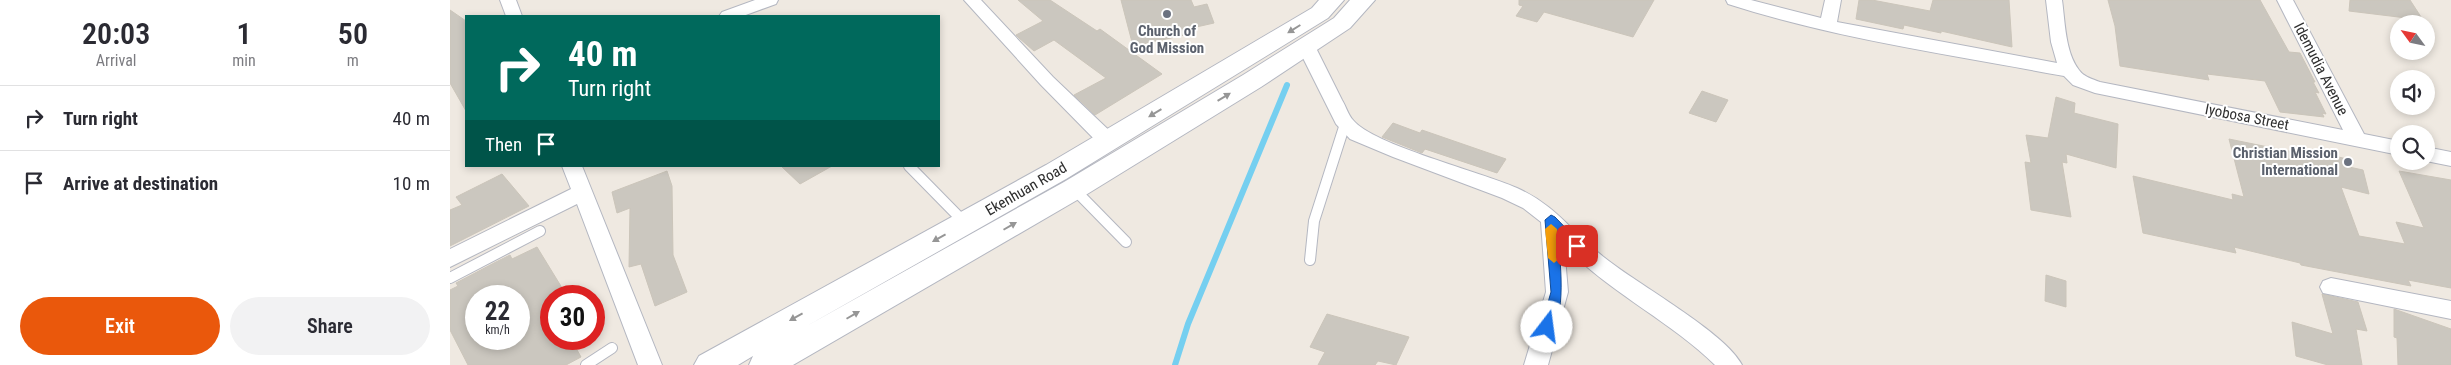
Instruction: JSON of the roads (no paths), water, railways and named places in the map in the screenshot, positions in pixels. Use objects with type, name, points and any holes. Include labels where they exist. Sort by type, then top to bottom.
[{"type":"main road","name":"Ekenhuan Road","points":[[710,365],[965,224],[1108,141],[1320,13],[1332,0]]},
{"type":"main road","name":"Ekenhuan Road","points":[[765,365],[1074,189],[1342,23],[1363,0]]},
{"type":"street","points":[[508,0],[514,15]]},
{"type":"street","points":[[731,15],[770,0]]},
{"type":"street","points":[[972,0],[1047,81],[1108,141]]},
{"type":"street","points":[[1734,0],[1764,10],[1828,26],[2069,72],[2064,57],[2054,0]]},
{"type":"street","points":[[1828,26],[1833,0]]},
{"type":"street","name":"Idemudia Avenue","points":[[2285,0],[2357,139]]},
{"type":"street","points":[[1306,46],[1345,124],[1370,141],[1490,184],[1531,204],[1611,276],[1678,319],[1730,365]]},
{"type":"street","name":"Iyobosa Street","points":[[2069,72],[2077,79],[2095,87],[2390,146]]},
{"type":"street","points":[[2435,156],[2451,159]]},
{"type":"street","points":[[572,167],[650,365]]},
{"type":"street","points":[[450,259],[582,192]]},
{"type":"street","points":[[1536,365],[1557,292],[1551,220]]},
{"type":"street","points":[[2330,287],[2451,310]]},
{"type":"lane","points":[[1310,260],[1314,221],[1345,124]]},
{"type":"lane","points":[[910,167],[965,224]]},
{"type":"lane","points":[[1074,189],[1126,242]]},
{"type":"lane","points":[[450,278],[540,231]]},
{"type":"lane","points":[[586,365],[612,348]]},
{"type":"waterway","points":[[1175,365],[1188,324],[1287,85]]},
{"type":"place","name":"Church of God Mission","points":[[1167,14]]},
{"type":"place","name":"Christian Mission International","points":[[2348,162]]}]
